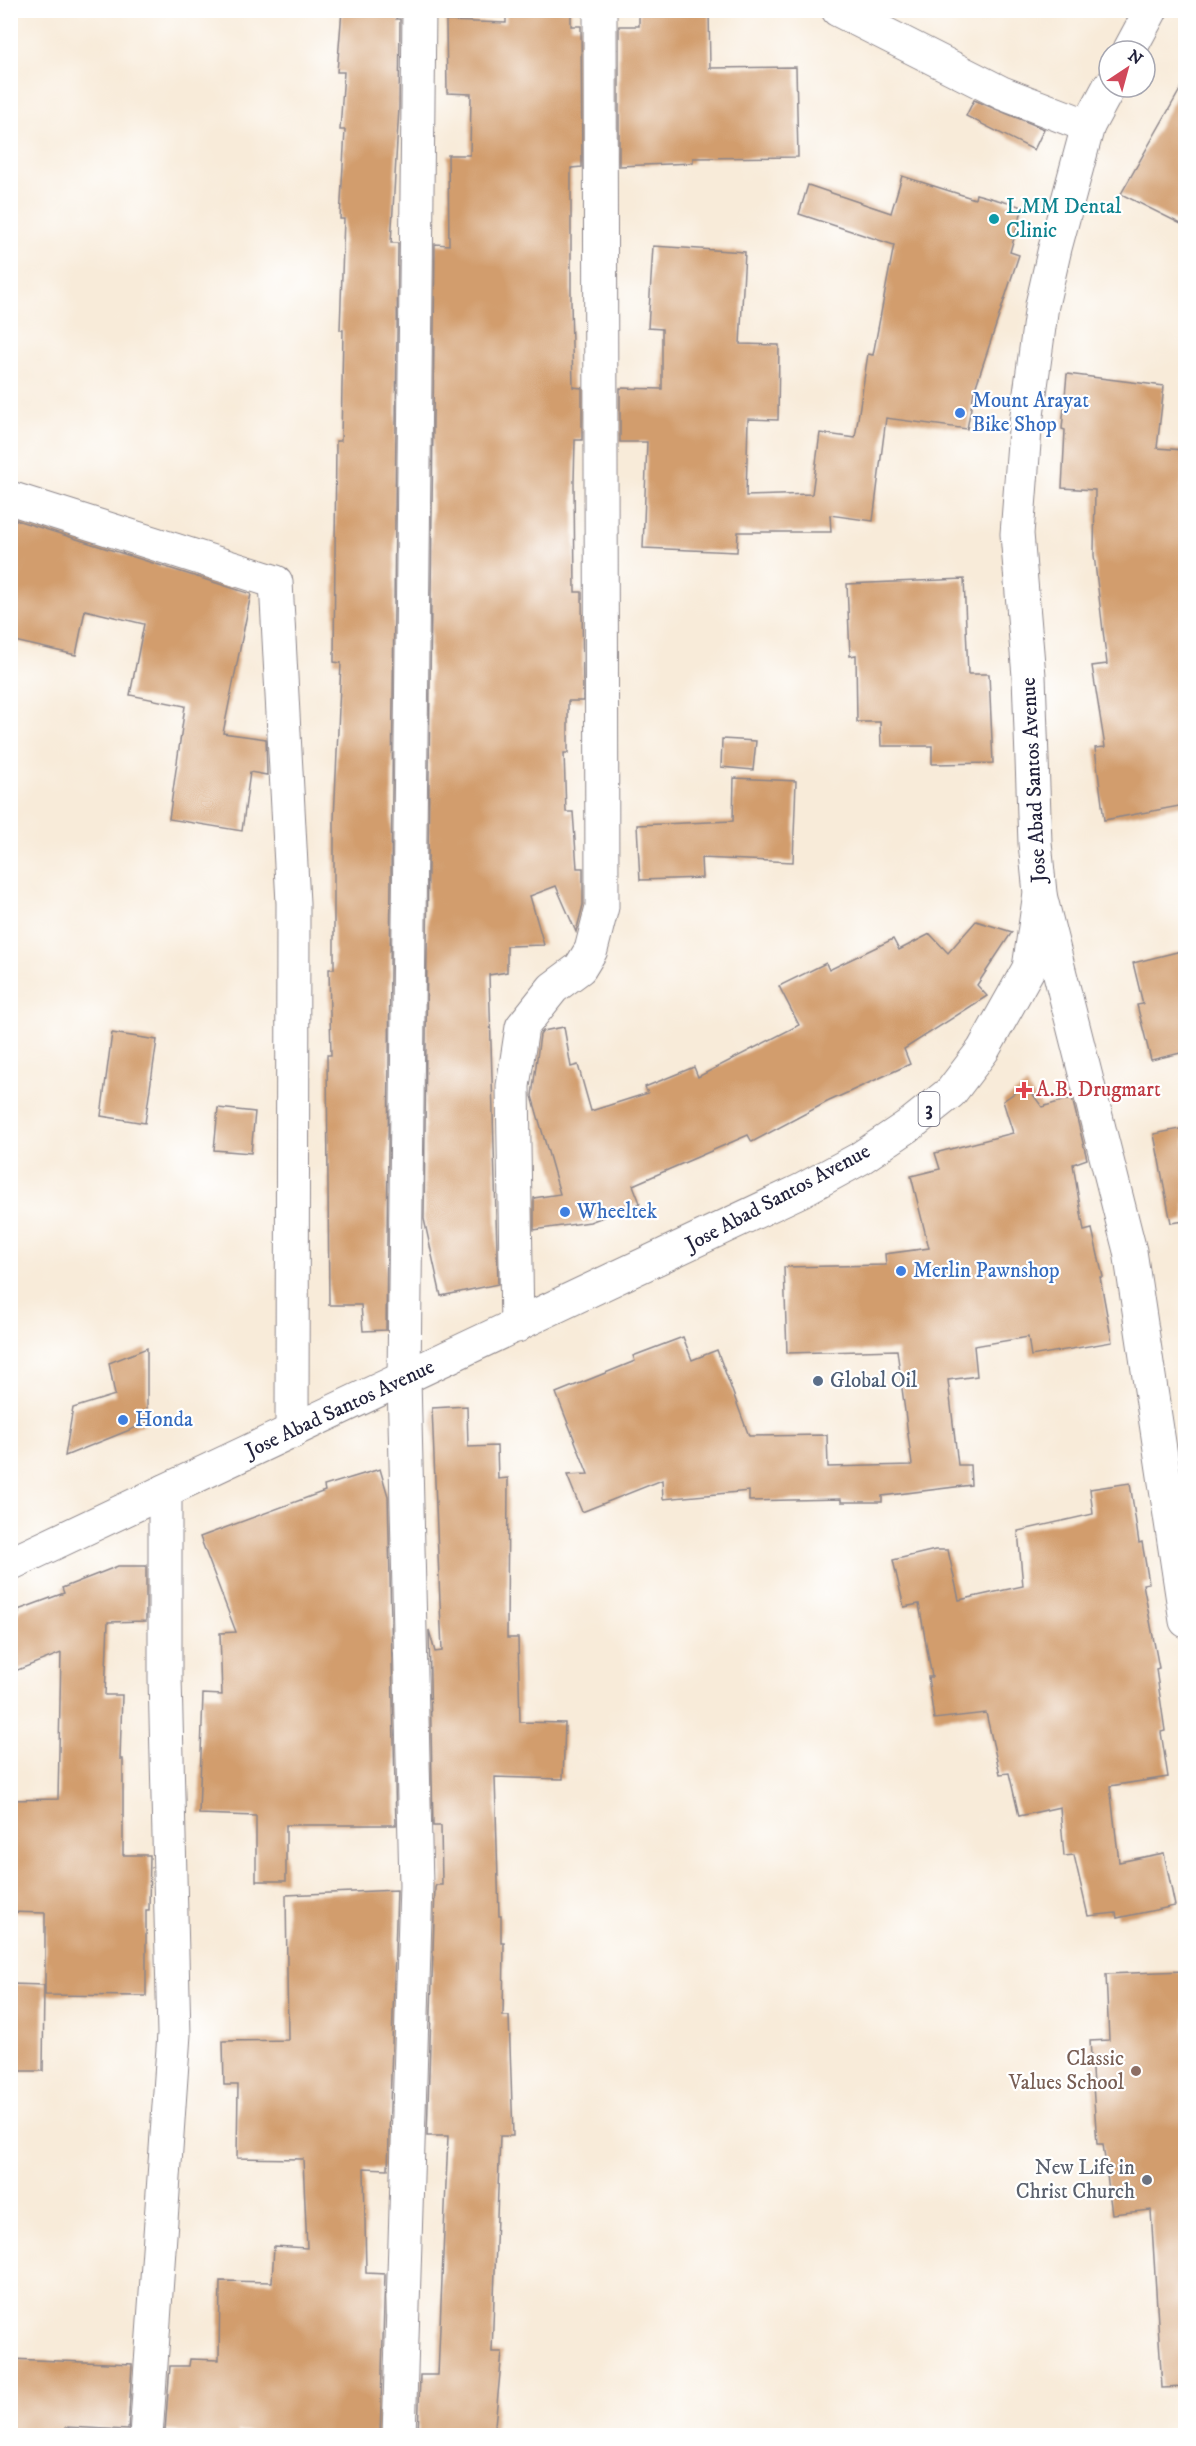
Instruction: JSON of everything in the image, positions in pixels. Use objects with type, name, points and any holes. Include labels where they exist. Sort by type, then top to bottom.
[{"type":"main road","points":[[399,2436],[416,1885],[404,1379],[419,10]]},
{"type":"main road","points":[[517,1326],[513,1086],[522,1027],[553,988],[580,968],[591,950],[602,907],[600,10]]},
{"type":"main road","points":[[838,10],[1002,93],[1088,126]]},
{"type":"main road","points":[[1135,39],[1151,10]]},
{"type":"main road","name":"Jose Abad Santos Avenue","points":[[10,1564],[802,1190],[885,1141],[951,1092],[983,1050],[1029,968],[1040,893],[1035,843],[1029,676],[1017,534],[1025,430],[1042,304],[1088,126],[1103,99]]},
{"type":"main road","points":[[10,498],[276,582],[293,903],[291,1432]]},
{"type":"main road","points":[[1040,893],[1060,981],[1130,1251],[1185,1621]]},
{"type":"main road","points":[[146,2436],[174,2034],[165,1678],[165,1491]]},
{"type":"building","points":[[342,10],[397,10],[396,19],[400,19],[399,108],[391,243],[398,243],[386,1330],[363,1331],[361,1305],[329,1305],[327,1055],[331,1055],[329,969],[334,969],[334,820],[341,663],[334,662],[336,441],[341,441],[343,330],[340,330],[344,219],[340,219],[345,130],[340,130],[344,72],[337,72]]},
{"type":"building","points":[[506,10],[571,10],[571,26],[581,26],[582,167],[571,168],[571,302],[573,387],[582,388],[582,440],[575,440],[574,482],[575,592],[582,592],[583,701],[568,701],[568,753],[564,753],[566,812],[573,812],[577,868],[583,868],[583,905],[576,932],[556,886],[530,896],[544,945],[507,946],[507,972],[489,975],[498,1284],[441,1296],[424,1219],[435,244],[449,245],[448,155],[470,155],[471,94],[447,93],[446,21],[506,23]]},
{"type":"building","points":[[639,10],[709,10],[710,68],[796,67],[798,157],[693,158],[693,163],[619,166],[619,26],[639,26]]},
{"type":"building","points":[[1185,81],[1185,226],[1121,194]]},
{"type":"building","points":[[974,100],[1044,129],[1034,150],[966,116]]},
{"type":"building","points":[[902,176],[975,199],[976,194],[1023,207],[1010,252],[1019,255],[974,392],[967,429],[886,418],[873,521],[830,515],[831,532],[738,532],[737,552],[643,548],[647,442],[620,442],[620,388],[662,389],[662,329],[648,328],[653,246],[745,252],[740,344],[779,345],[778,420],[748,419],[746,496],[812,494],[820,433],[855,438],[868,354],[873,355],[894,245],[799,214],[808,185],[891,213]]},
{"type":"building","points":[[1067,374],[1164,386],[1157,448],[1184,450],[1180,509],[1185,509],[1185,805],[1104,820],[1095,748],[1105,747],[1092,666],[1107,664],[1094,555],[1095,490],[1062,488],[1065,430],[1062,429]]},
{"type":"building","points":[[10,518],[251,594],[223,733],[266,739],[267,775],[250,772],[242,831],[169,819],[185,706],[130,695],[144,624],[85,610],[76,655],[10,640]]},
{"type":"building","points":[[964,579],[968,674],[989,674],[993,763],[932,764],[932,746],[881,746],[880,722],[857,722],[856,655],[850,656],[847,584]]},
{"type":"building","points":[[722,739],[756,741],[753,770],[721,767]]},
{"type":"building","points":[[734,778],[796,781],[793,862],[701,858],[702,878],[640,880],[637,825],[733,821]]},
{"type":"building","points":[[976,921],[1012,932],[977,985],[987,996],[904,1049],[910,1064],[827,1102],[752,1142],[748,1135],[633,1185],[640,1203],[590,1222],[534,1230],[534,1198],[560,1194],[532,1096],[540,1035],[543,1031],[564,1027],[571,1067],[578,1065],[591,1111],[648,1093],[645,1087],[694,1067],[698,1077],[799,1025],[779,986],[826,963],[829,970],[893,939],[899,950],[930,934],[948,953]]},
{"type":"building","points":[[1185,950],[1185,1052],[1151,1060],[1137,1005],[1143,1004],[1133,963]]},
{"type":"building","points":[[112,1033],[157,1040],[145,1123],[101,1116]]},
{"type":"building","points":[[1026,1085],[1042,1107],[1072,1098],[1087,1159],[1073,1164],[1084,1231],[1092,1229],[1103,1277],[1100,1277],[1112,1342],[1031,1356],[1028,1337],[974,1346],[977,1376],[948,1380],[958,1465],[970,1465],[971,1485],[882,1496],[882,1502],[841,1502],[841,1499],[749,1501],[749,1491],[663,1499],[662,1480],[582,1512],[567,1475],[588,1474],[556,1393],[635,1361],[633,1356],[683,1337],[692,1360],[717,1350],[749,1436],[827,1435],[828,1467],[912,1465],[897,1350],[787,1353],[784,1267],[886,1265],[885,1254],[929,1248],[911,1176],[940,1169],[935,1153],[1013,1133],[1003,1101]]},
{"type":"building","points":[[218,1108],[255,1112],[251,1153],[214,1150]]},
{"type":"building","points":[[1185,1128],[1185,1221],[1171,1223],[1154,1134]]},
{"type":"building","points":[[147,1348],[147,1423],[65,1456],[73,1408],[115,1395],[109,1363]]},
{"type":"building","points":[[467,1406],[468,1447],[497,1446],[498,1479],[508,1478],[507,1638],[518,1638],[520,1722],[565,1723],[563,1779],[495,1777],[499,1916],[501,1916],[501,1943],[504,1943],[503,2016],[509,2016],[513,2136],[500,2136],[492,2352],[502,2352],[494,2436],[418,2436],[420,2375],[438,2375],[448,2136],[427,2136],[435,1888],[436,1885],[442,1885],[441,1826],[433,1826],[429,1630],[435,1652],[442,1651],[432,1408]]},
{"type":"building","points":[[380,1469],[388,1496],[396,1825],[286,1825],[286,1881],[256,1881],[256,1816],[199,1814],[203,1694],[222,1695],[220,1633],[236,1632],[200,1537],[325,1491],[324,1486]]},
{"type":"building","points":[[1130,1483],[1139,1543],[1142,1542],[1149,1583],[1143,1584],[1159,1668],[1156,1669],[1165,1731],[1161,1732],[1168,1777],[1110,1786],[1119,1862],[1164,1853],[1175,1906],[1117,1918],[1116,1913],[1088,1916],[1074,1855],[1064,1856],[1060,1807],[1019,1816],[1009,1773],[1000,1774],[986,1713],[934,1719],[928,1677],[932,1677],[919,1604],[904,1607],[893,1560],[935,1550],[948,1550],[959,1600],[1023,1586],[1018,1531],[1093,1514],[1090,1489]]},
{"type":"building","points":[[118,1566],[146,1566],[146,1621],[108,1622],[105,1695],[122,1695],[120,1759],[123,1759],[123,1855],[150,1855],[149,1910],[146,1910],[146,1996],[45,1995],[45,1913],[10,1912],[10,1800],[58,1799],[61,1653],[10,1673],[10,1617],[19,1613],[18,1610],[64,1593],[62,1588]]},
{"type":"building","points":[[397,1890],[388,2169],[364,2168],[366,2273],[385,2274],[380,2436],[238,2432],[238,2436],[186,2436],[186,2432],[165,2431],[170,2366],[189,2366],[190,2359],[219,2360],[220,2281],[272,2282],[274,2246],[307,2248],[303,2159],[237,2158],[238,2085],[224,2085],[223,2041],[288,2040],[286,1895]]},
{"type":"building","points":[[1185,1971],[1185,2387],[1162,2388],[1151,2210],[1112,2214],[1103,2144],[1097,2144],[1090,2041],[1109,2040],[1106,1974]]},
{"type":"building","points":[[10,1984],[44,1985],[43,2071],[10,2071]]},
{"type":"building","points":[[10,2359],[132,2364],[128,2430],[66,2427],[66,2436],[10,2436]]},
{"type":"place","name":"LMM Dental Clinic","points":[[994,219]]},
{"type":"place","name":"Mount Arayat Bike Shop","points":[[960,413]]},
{"type":"place","name":"A.B. Drugmart","points":[[1024,1090]]},
{"type":"place","name":"Wheeltek","points":[[565,1212]]},
{"type":"place","name":"Merlin Pawnshop","points":[[901,1271]]},
{"type":"place","name":"Global Oil","points":[[818,1381]]},
{"type":"place","name":"Honda","points":[[123,1420]]},
{"type":"place","name":"Classic Values School","points":[[1136,2071]]},
{"type":"place","name":"New Life in Christ Church","points":[[1147,2180]]}]
